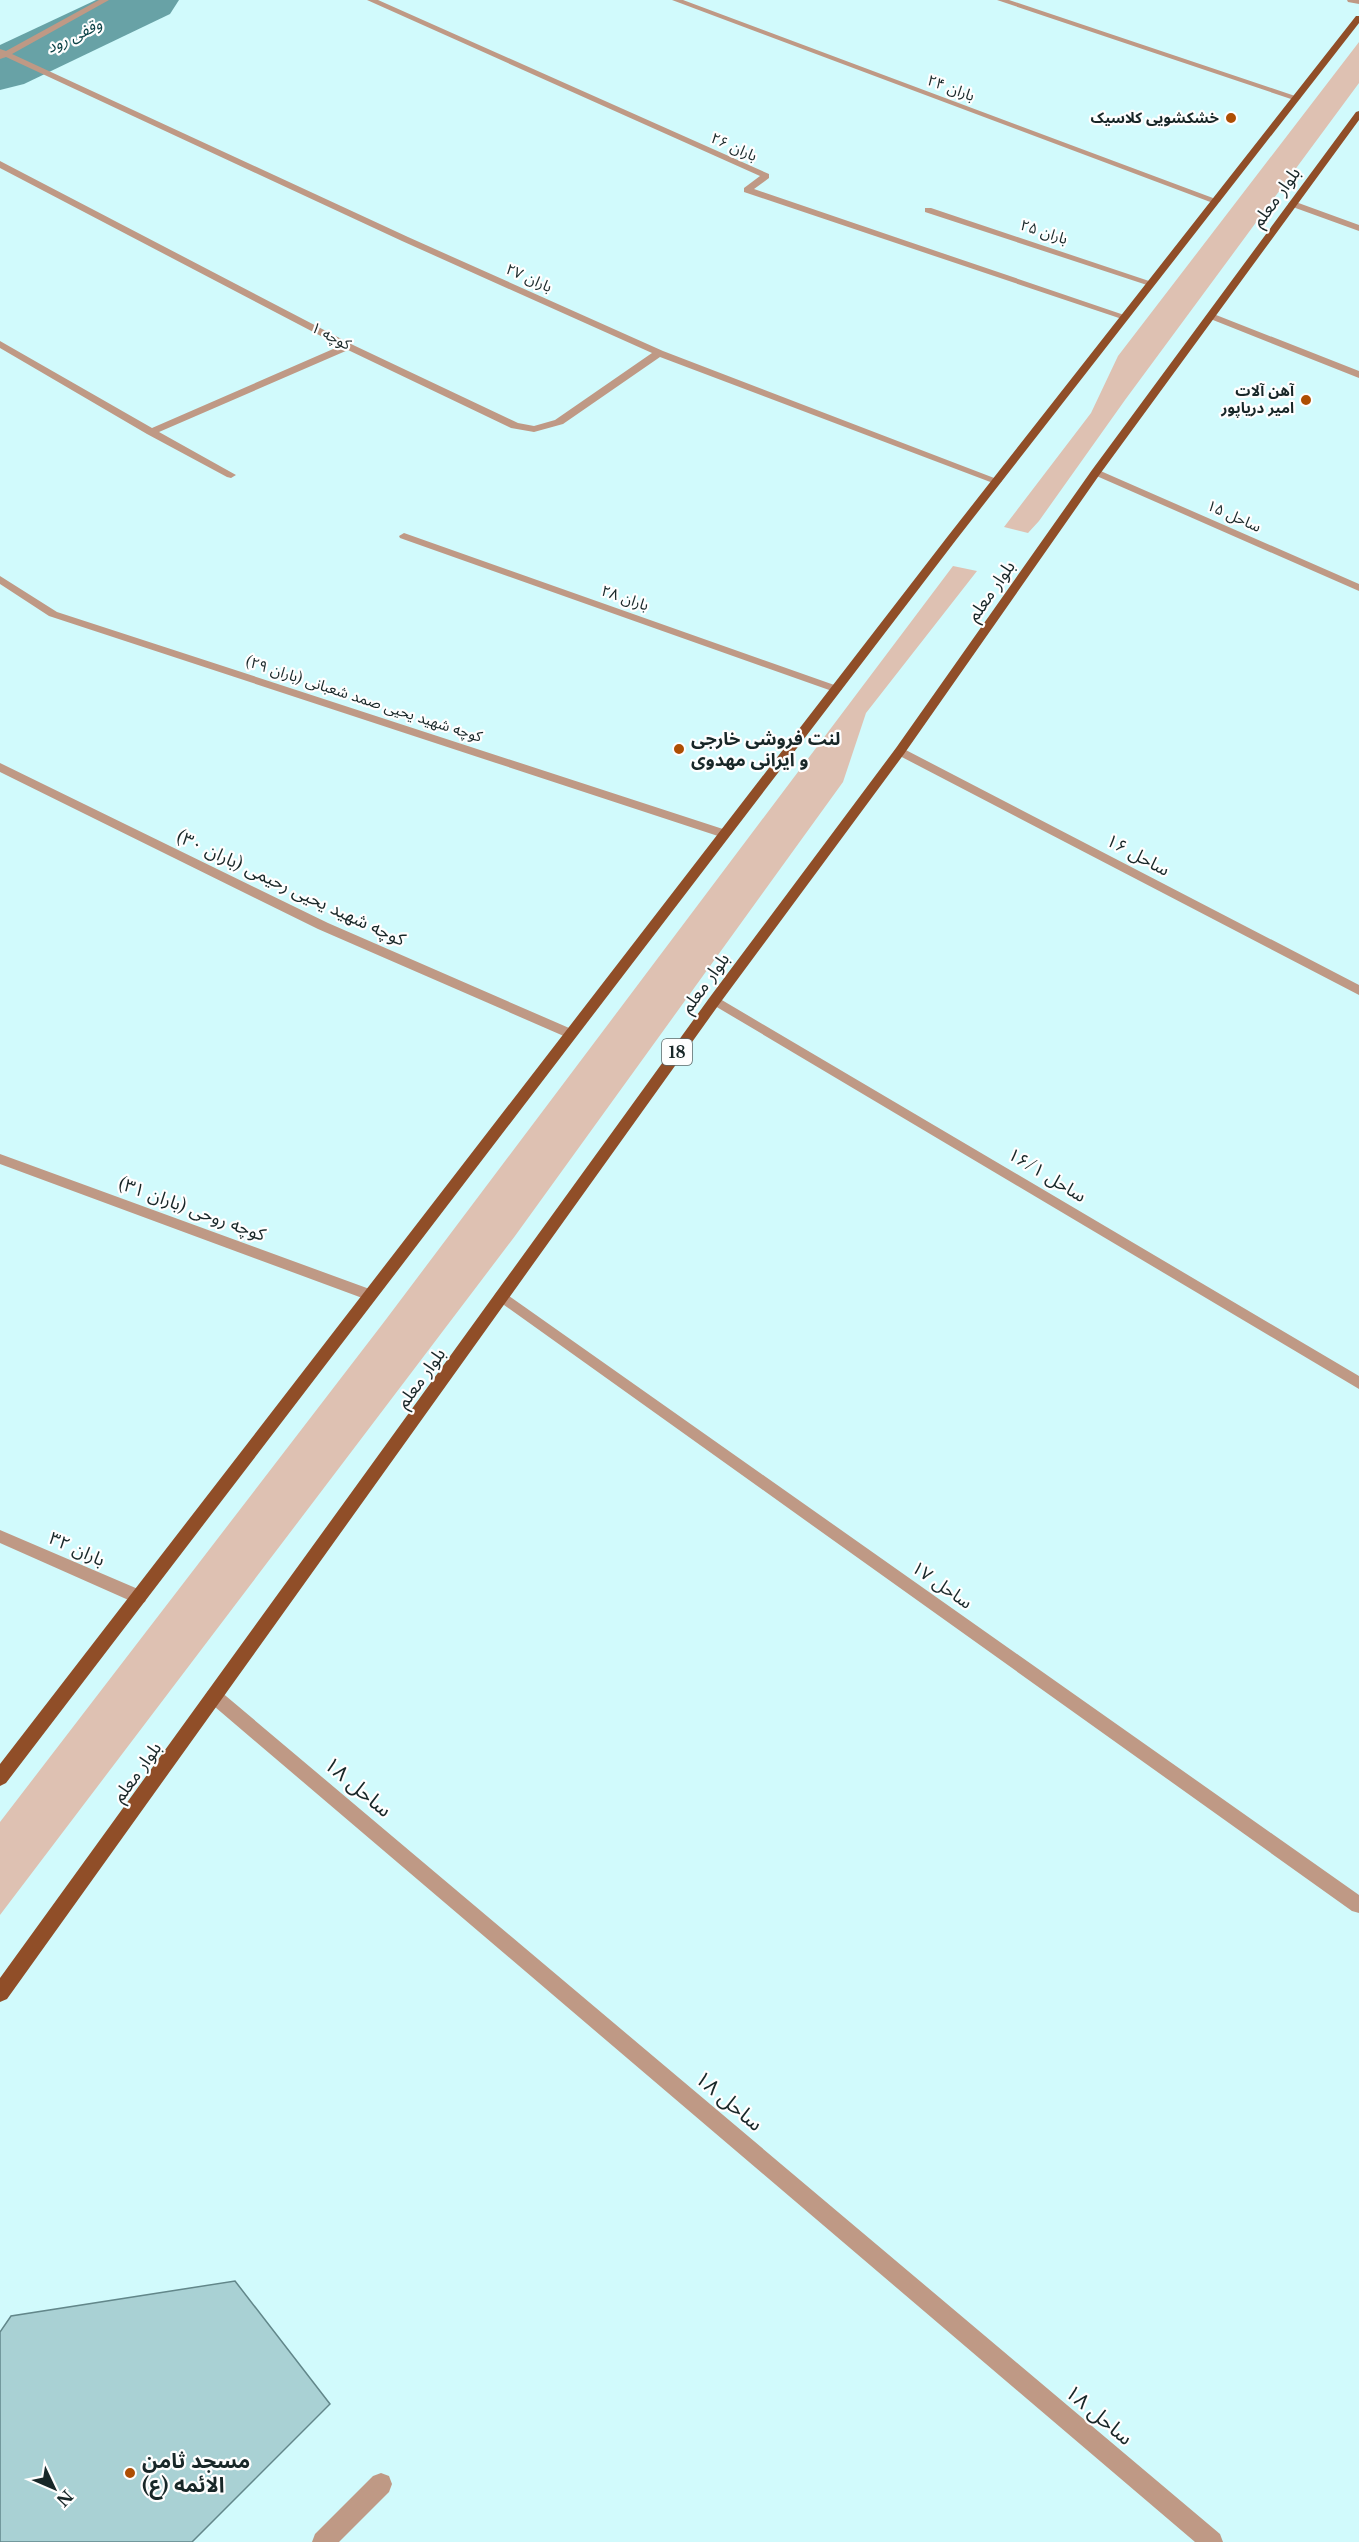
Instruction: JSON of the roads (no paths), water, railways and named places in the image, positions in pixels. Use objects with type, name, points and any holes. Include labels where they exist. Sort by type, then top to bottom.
[{"type":"main road","points":[[0,1778],[836,689],[1359,18]]},
{"type":"main road","name":"بلوار معلم","points":[[0,1993],[715,1000],[900,751],[1096,472],[1359,114]]},
{"type":"street","points":[[2,54],[105,0]]},
{"type":"street","name":"باران ۲۶","points":[[371,0],[766,176],[747,190],[1125,317]]},
{"type":"street","name":"باران ۲۴","points":[[676,0],[1216,201]]},
{"type":"street","points":[[1000,0],[1297,98]]},
{"type":"street","points":[[1351,0],[1359,2]]},
{"type":"street","name":"باران ۲۷","points":[[2,54],[59,78],[405,239],[659,352],[997,481]]},
{"type":"street","name":"کوچه ۱","points":[[0,164],[348,346],[515,426],[534,429],[559,422],[659,352]]},
{"type":"street","points":[[1293,204],[1359,228]]},
{"type":"street","name":"باران ۲۵","points":[[928,210],[1150,284]]},
{"type":"street","points":[[1211,316],[1359,375]]},
{"type":"street","points":[[0,344],[151,432],[231,475]]},
{"type":"street","points":[[151,432],[348,346]]},
{"type":"street","name":"ساحل ۱۵","points":[[1096,472],[1359,588]]},
{"type":"street","name":"باران ۲۸","points":[[404,536],[836,689]]},
{"type":"street","name":"کوچه شهید یحیی صمد شعبانی (باران ۲۹)","points":[[0,579],[53,614],[725,834]]},
{"type":"street","name":"ساحل ۱۶","points":[[900,751],[1359,991]]},
{"type":"street","name":"کوچه شهید یحیی رحیمی (باران ۳۰)","points":[[0,767],[323,926],[571,1034]]},
{"type":"street","name":"ساحل ۱۶/۱","points":[[715,1000],[1359,1383]]},
{"type":"street","name":"کوچه روحی (باران ۳۱)","points":[[0,1159],[370,1295]]},
{"type":"street","name":"ساحل ۱۷","points":[[501,1296],[1359,1905]]},
{"type":"street","name":"باران ۳۲","points":[[0,1536],[139,1597]]},
{"type":"street","name":"ساحل ۱۸","points":[[214,1696],[1212,2542]]},
{"type":"street","points":[[323,2542],[381,2484]]},
{"type":"waterway","name":"وقفی رود","points":[[0,70],[147,0]]},
{"type":"place","name":"خشکشویی کلاسیک","points":[[1231,118]]},
{"type":"place","name":"آهن آلات امیر دریاپور","points":[[1306,400]]},
{"type":"place","name":"لنت فروشی خارجی و ایرانی مهدوی","points":[[679,749]]},
{"type":"place","name":"مسجد ثامن الائمه (ع)","points":[[130,2473]]}]
